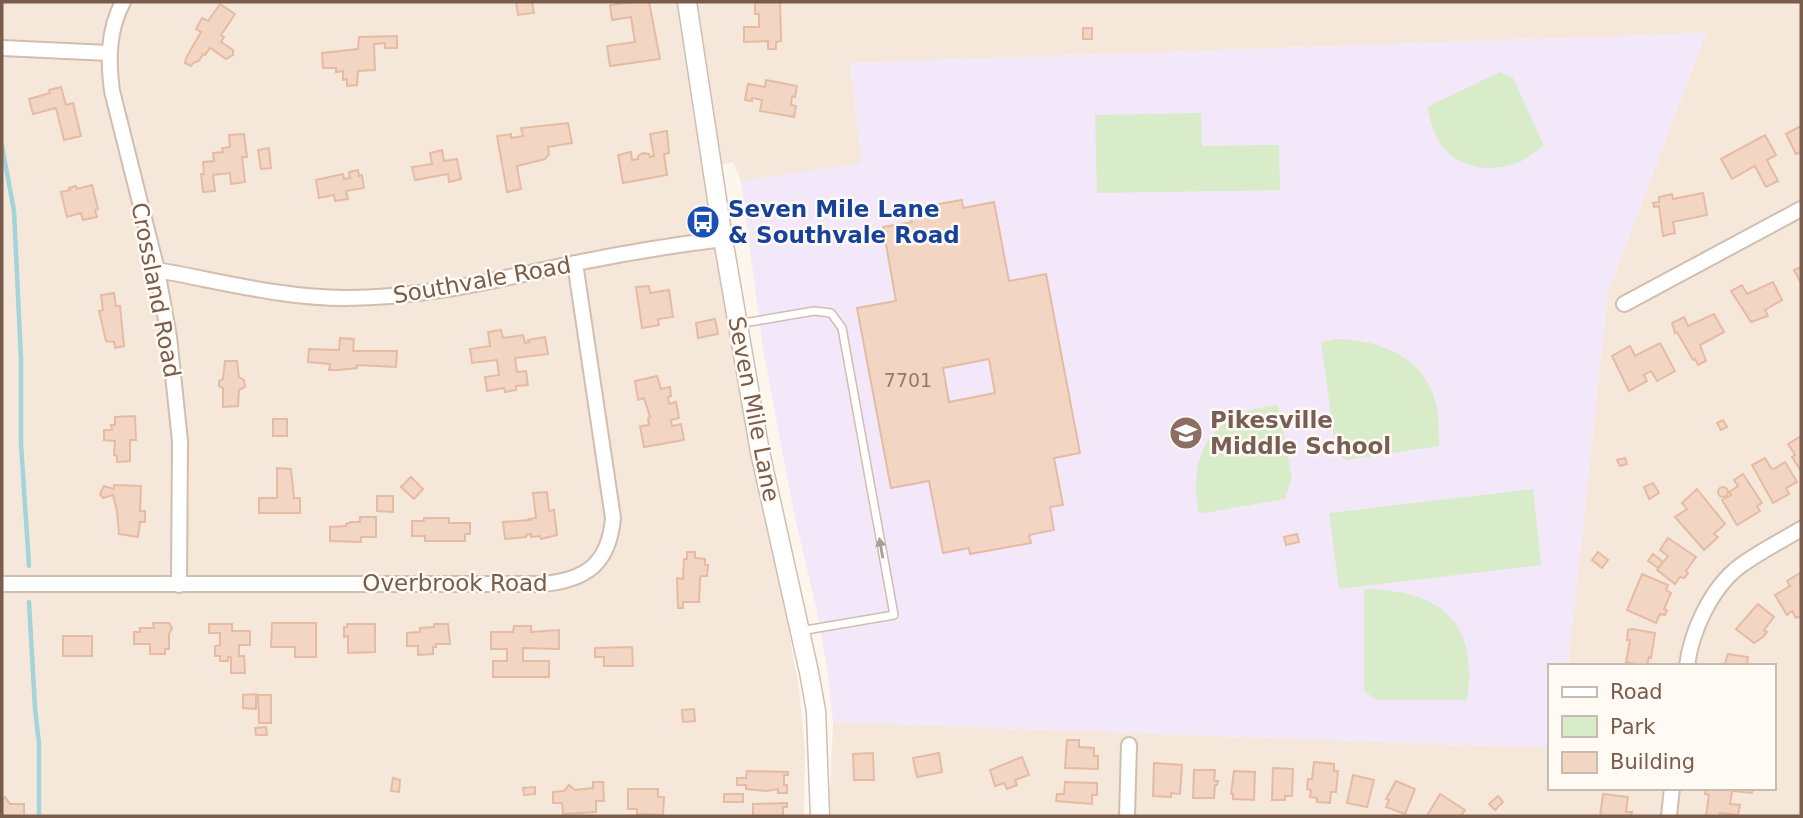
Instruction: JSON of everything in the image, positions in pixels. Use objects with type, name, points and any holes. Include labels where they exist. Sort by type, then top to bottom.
[{"type":"street","name":"Crossland Road","points":[[123,2],[111,33],[109,53],[112,91],[157,270],[169,337],[180,441],[179,584]]},
{"type":"street","name":"Seven Mile Lane","points":[[687,2],[723,239],[760,452],[816,711],[820,816]]},
{"type":"street","points":[[2,48],[109,53]]},
{"type":"street","points":[[1624,304],[1801,209]]},
{"type":"street","name":"Southvale Road","points":[[157,270],[247,289],[313,297],[396,296],[445,291],[575,263],[723,239]]},
{"type":"street","name":"Overbrook Road","points":[[2,584],[543,584],[577,578],[599,560],[607,546],[613,518],[575,263]]},
{"type":"street","points":[[1687,664],[1693,638],[1723,583],[1738,567],[1801,528]]},
{"type":"street","points":[[1127,816],[1129,745]]},
{"type":"street","points":[[1669,816],[1672,790]]},
{"type":"lane","points":[[738,324],[814,311],[831,313],[842,328],[894,615],[800,631]]},
{"type":"shaded area","points":[[2,2],[680,2],[799,689],[805,751],[804,816],[2,816]]},
{"type":"shaded area","points":[[697,2],[1801,2],[1801,816],[829,816],[833,722],[1548,748],[1548,790],[1775,790],[1775,664],[1568,664],[1608,292],[1706,33],[850,63],[862,164],[741,181],[733,162],[720,166]]},
{"type":"shaded area","name":"Pikesville Middle School","points":[[1706,33],[1608,292],[1568,664],[1548,664],[1548,748],[833,722],[816,607],[795,518],[763,349],[741,181],[862,163],[850,63]]},
{"type":"green space","points":[[1500,72],[1513,78],[1544,146],[1520,162],[1506,166],[1471,166],[1452,156],[1444,148],[1435,134],[1427,107]]},
{"type":"green space","points":[[1201,113],[1202,146],[1279,145],[1280,190],[1097,193],[1095,115]]},
{"type":"green space","points":[[1338,339],[1380,346],[1406,359],[1417,368],[1434,398],[1439,446],[1346,460],[1336,453],[1321,342]]},
{"type":"green space","points":[[1278,405],[1292,478],[1285,499],[1199,514],[1197,472],[1201,454],[1210,438],[1221,426],[1237,416]]},
{"type":"green space","points":[[1533,489],[1541,565],[1339,589],[1329,513]]},
{"type":"green space","points":[[1364,589],[1413,596],[1433,603],[1448,615],[1459,630],[1467,649],[1467,700],[1376,700],[1364,691]]},
{"type":"building","points":[[516,2],[532,2],[534,13],[518,15]]},
{"type":"building","points":[[649,2],[660,59],[610,66],[607,46],[635,42],[631,17],[612,20],[610,5]]},
{"type":"building","points":[[755,2],[780,2],[781,41],[776,42],[776,49],[768,49],[768,41],[744,42],[744,27],[759,27]]},
{"type":"building","points":[[220,4],[235,14],[221,35],[224,37],[221,42],[233,50],[233,55],[226,59],[210,48],[191,66],[185,63],[201,32],[196,29],[202,18],[208,21]]},
{"type":"building","points":[[1083,28],[1092,28],[1092,39],[1083,39]]},
{"type":"building","points":[[397,36],[397,48],[385,48],[385,43],[374,44],[375,70],[358,71],[357,85],[347,86],[347,79],[343,80],[343,71],[323,68],[322,53],[358,49],[359,37]]},
{"type":"building","points":[[766,80],[797,86],[791,105],[796,106],[794,117],[760,111],[762,100],[745,100],[748,84],[765,87]]},
{"type":"building","points":[[61,87],[66,105],[73,103],[81,136],[64,140],[56,108],[33,114],[29,99]]},
{"type":"building","points":[[568,123],[572,143],[548,147],[549,154],[545,159],[517,166],[521,189],[507,192],[497,136],[523,136],[521,128]]},
{"type":"building","points":[[1801,126],[1801,152],[1796,154],[1786,134]]},
{"type":"building","points":[[667,131],[669,153],[664,154],[667,175],[623,183],[618,155],[631,152],[632,160],[638,159],[643,153],[654,156],[650,134]]},
{"type":"building","points":[[244,134],[247,157],[242,157],[245,182],[231,184],[230,173],[213,175],[215,191],[203,192],[203,162],[214,161],[213,153],[223,152],[222,148],[230,147],[229,135]]},
{"type":"building","points":[[1765,135],[1776,155],[1767,160],[1778,181],[1766,187],[1755,166],[1732,179],[1721,159]]},
{"type":"building","points":[[269,148],[271,168],[261,169],[258,150]]},
{"type":"building","points":[[442,150],[444,161],[457,159],[461,179],[449,182],[448,174],[415,180],[412,167],[432,164],[430,153]]},
{"type":"building","points":[[358,170],[359,176],[362,175],[364,188],[346,191],[348,199],[335,201],[334,195],[319,198],[316,180],[343,174],[344,179],[350,178],[349,172]]},
{"type":"building","points":[[92,185],[98,209],[95,210],[97,217],[83,220],[81,213],[67,217],[61,192],[76,186],[77,189]]},
{"type":"building","points":[[1703,193],[1707,215],[1673,222],[1675,233],[1663,236],[1659,206],[1654,207],[1653,203],[1659,202],[1659,197],[1672,194],[1673,199]]},
{"type":"building","points":[[962,200],[963,208],[994,202],[1009,281],[1046,274],[1080,453],[1054,458],[1063,505],[1050,507],[1054,530],[1029,535],[1031,543],[970,554],[969,548],[943,553],[929,481],[891,488],[857,308],[896,301],[883,227],[912,222],[909,209]],"holes":[[[989,359],[995,393],[949,402],[943,368]]]},
{"type":"building","points":[[1801,267],[1801,283],[1794,270]]},
{"type":"building","points":[[1773,282],[1782,300],[1765,310],[1768,316],[1751,322],[1731,291],[1742,285],[1747,294]]},
{"type":"building","points":[[649,286],[650,293],[669,290],[673,317],[658,319],[659,325],[642,328],[636,287]]},
{"type":"building","points":[[114,293],[116,306],[120,306],[124,346],[115,348],[114,342],[106,341],[99,311],[103,310],[101,295]]},
{"type":"building","points":[[1714,314],[1724,332],[1700,345],[1706,361],[1698,365],[1677,332],[1675,333],[1672,323],[1684,317],[1688,326]]},
{"type":"building","points":[[715,319],[718,334],[698,338],[696,323]]},
{"type":"building","points":[[501,330],[503,338],[523,335],[525,343],[545,337],[548,354],[515,358],[517,372],[526,371],[528,385],[516,386],[516,390],[505,392],[504,388],[487,391],[485,377],[499,375],[497,360],[472,363],[470,349],[490,346],[488,332]]},
{"type":"building","points":[[340,338],[354,339],[353,351],[397,351],[396,367],[357,365],[357,368],[329,370],[330,364],[308,362],[309,349],[339,350]]},
{"type":"building","points":[[1660,343],[1675,371],[1657,381],[1651,371],[1644,375],[1647,381],[1629,391],[1612,356],[1630,346],[1635,356]]},
{"type":"building","points":[[225,361],[237,361],[239,377],[244,380],[245,387],[239,390],[238,406],[223,407],[223,388],[219,386],[219,381],[223,379]]},
{"type":"building","points":[[657,376],[661,389],[670,387],[669,404],[676,402],[679,418],[671,420],[672,426],[681,424],[684,440],[644,447],[640,426],[649,425],[650,417],[644,398],[638,400],[635,381]]},
{"type":"building","points":[[135,416],[136,440],[130,440],[130,461],[117,462],[117,456],[114,455],[115,441],[104,440],[104,430],[112,430],[115,417]]},
{"type":"building","points":[[273,419],[287,419],[287,436],[273,436]]},
{"type":"building","points":[[1723,420],[1727,427],[1721,430],[1717,423]]},
{"type":"building","points":[[1801,436],[1801,471],[1788,444]]},
{"type":"building","points":[[1625,458],[1627,464],[1620,466],[1617,460]]},
{"type":"building","points":[[1765,458],[1774,469],[1785,462],[1797,482],[1786,488],[1789,494],[1773,503],[1752,465]]},
{"type":"building","points":[[277,468],[291,469],[294,498],[300,498],[300,513],[259,513],[259,498],[277,498]]},
{"type":"building","points":[[1743,474],[1762,503],[1757,506],[1760,511],[1737,525],[1722,500],[1731,495],[1729,492],[1738,486],[1734,480]]},
{"type":"building","points":[[411,477],[423,489],[414,499],[401,487]]},
{"type":"building","points":[[1653,483],[1659,493],[1649,499],[1644,487]]},
{"type":"building","points":[[114,485],[141,486],[140,511],[145,511],[145,522],[140,522],[138,537],[119,534],[113,495],[103,498],[100,494],[104,486],[114,489]]},
{"type":"building","points":[[1723,487],[1728,492],[1723,497],[1718,492]]},
{"type":"building","points":[[1697,489],[1725,524],[1714,534],[1718,537],[1704,550],[1675,517],[1687,509],[1682,503]]},
{"type":"building","points":[[547,492],[549,511],[554,510],[557,535],[541,539],[540,536],[531,537],[531,534],[505,539],[503,522],[536,518],[533,493]]},
{"type":"building","points":[[377,496],[393,496],[393,512],[377,511]]},
{"type":"building","points":[[360,517],[376,517],[376,537],[361,537],[361,542],[330,541],[330,527],[360,522]]},
{"type":"building","points":[[424,518],[449,518],[449,523],[470,523],[470,534],[465,534],[465,541],[425,541],[425,536],[412,536],[412,521],[424,521]]},
{"type":"building","points":[[1297,534],[1299,542],[1286,545],[1284,537]]},
{"type":"building","points":[[1668,538],[1696,557],[1686,571],[1688,573],[1684,578],[1680,577],[1675,584],[1657,570],[1668,556],[1660,550]]},
{"type":"building","points":[[687,552],[695,552],[695,558],[705,559],[705,565],[708,565],[707,576],[701,576],[700,579],[699,602],[683,602],[683,608],[678,608],[677,578],[683,579]]},
{"type":"building","points":[[1598,552],[1608,560],[1602,568],[1592,560]]},
{"type":"building","points":[[1653,554],[1663,562],[1658,568],[1648,561]]},
{"type":"building","points":[[1800,573],[1801,616],[1796,618],[1792,611],[1787,615],[1775,595],[1790,586],[1787,581]]},
{"type":"building","points":[[1642,574],[1668,585],[1666,590],[1671,593],[1664,609],[1667,610],[1665,615],[1660,614],[1656,623],[1627,610]]},
{"type":"building","points":[[1758,604],[1774,617],[1764,630],[1767,632],[1754,643],[1736,629]]},
{"type":"building","points":[[153,623],[169,623],[172,628],[169,634],[169,649],[165,649],[165,654],[150,654],[150,644],[134,644],[134,632],[140,632],[140,628],[154,628]]},
{"type":"building","points":[[272,623],[316,623],[316,657],[295,657],[295,647],[271,647]]},
{"type":"building","points":[[209,624],[232,624],[232,631],[250,631],[250,645],[239,645],[239,656],[244,656],[245,673],[231,673],[231,657],[228,657],[228,661],[220,661],[220,656],[215,656],[215,646],[220,645],[220,633],[209,633]]},
{"type":"building","points":[[347,624],[375,624],[375,652],[348,653],[348,636],[344,637],[344,627],[347,627]]},
{"type":"building","points":[[434,624],[448,624],[450,644],[436,644],[433,654],[418,655],[418,646],[407,646],[407,633],[420,632],[420,628],[434,627]]},
{"type":"building","points":[[514,626],[531,626],[531,632],[559,630],[559,649],[523,648],[523,661],[549,661],[549,677],[493,677],[493,661],[507,661],[507,649],[491,649],[491,632],[513,632]]},
{"type":"building","points":[[1628,630],[1655,633],[1647,664],[1626,662],[1630,640],[1627,640]]},
{"type":"building","points":[[63,636],[92,636],[92,656],[63,656]]},
{"type":"building","points":[[632,647],[633,666],[604,666],[604,657],[595,657],[595,648]]},
{"type":"building","points":[[1728,654],[1748,657],[1747,664],[1725,664]]},
{"type":"building","points":[[256,694],[256,709],[243,708],[243,695]]},
{"type":"building","points":[[258,695],[271,695],[271,723],[259,723]]},
{"type":"building","points":[[694,709],[695,721],[683,722],[682,710]]},
{"type":"building","points":[[266,727],[267,735],[256,735],[255,728]]},
{"type":"building","points":[[1067,740],[1079,740],[1079,747],[1094,748],[1094,756],[1098,756],[1098,769],[1065,768]]},
{"type":"building","points":[[873,753],[874,780],[854,780],[853,754]]},
{"type":"building","points":[[939,753],[942,772],[917,777],[913,758]]},
{"type":"building","points":[[1022,757],[1029,775],[1015,780],[1017,785],[1007,789],[1004,783],[995,786],[990,770]]},
{"type":"building","points":[[1314,762],[1334,764],[1334,771],[1338,771],[1336,792],[1331,792],[1330,803],[1317,802],[1317,798],[1310,797],[1308,779],[1312,779]]},
{"type":"building","points":[[1154,763],[1182,765],[1180,794],[1171,793],[1171,797],[1153,796]]},
{"type":"building","points":[[1273,768],[1293,769],[1292,796],[1285,796],[1285,800],[1272,800]]},
{"type":"building","points":[[1194,770],[1215,770],[1214,781],[1218,781],[1214,798],[1193,798]]},
{"type":"building","points":[[747,771],[788,772],[788,775],[784,775],[787,793],[778,793],[778,789],[746,789],[746,785],[737,785],[737,778],[746,778]]},
{"type":"building","points":[[1234,771],[1255,772],[1254,800],[1233,799],[1231,794]]},
{"type":"building","points":[[1353,775],[1374,780],[1367,807],[1347,803]]},
{"type":"building","points":[[393,778],[400,780],[399,792],[391,791]]},
{"type":"building","points":[[1396,781],[1415,789],[1405,814],[1386,807],[1389,800],[1386,799]]},
{"type":"building","points":[[593,782],[603,782],[604,801],[596,801],[596,812],[563,814],[562,803],[553,803],[553,792],[564,791],[569,785],[575,790],[593,788]]},
{"type":"building","points":[[1065,782],[1097,783],[1097,795],[1092,795],[1092,804],[1056,801],[1057,794],[1064,794]]},
{"type":"building","points":[[535,787],[535,794],[524,795],[523,788]]},
{"type":"building","points":[[628,789],[658,789],[658,797],[664,797],[663,815],[637,814],[637,809],[628,809]]},
{"type":"building","points":[[1706,790],[1753,790],[1752,793],[1732,791],[1730,804],[1740,805],[1738,815],[1720,813],[1720,816],[1706,816],[1709,795],[1705,794]]},
{"type":"building","points":[[724,794],[743,794],[743,802],[724,802]]},
{"type":"building","points":[[1440,794],[1465,810],[1461,816],[1427,816]]},
{"type":"building","points":[[1603,794],[1628,797],[1626,812],[1632,812],[1631,816],[1600,816]]},
{"type":"building","points":[[1498,796],[1503,802],[1495,810],[1489,804]]},
{"type":"building","points":[[5,797],[10,804],[24,804],[24,816],[2,816],[2,800]]},
{"type":"building","points":[[787,803],[787,807],[783,807],[783,816],[753,816],[753,804]]},
{"type":"waterway","points":[[2,146],[14,211],[21,359],[21,444],[29,566]]},
{"type":"waterway","points":[[29,602],[39,744],[39,816]]},
{"type":"place","name":"Seven Mile Lane & Southvale Road","points":[[703,222]]},
{"type":"place","name":"Pikesville Middle School","points":[[1186,433]]}]
